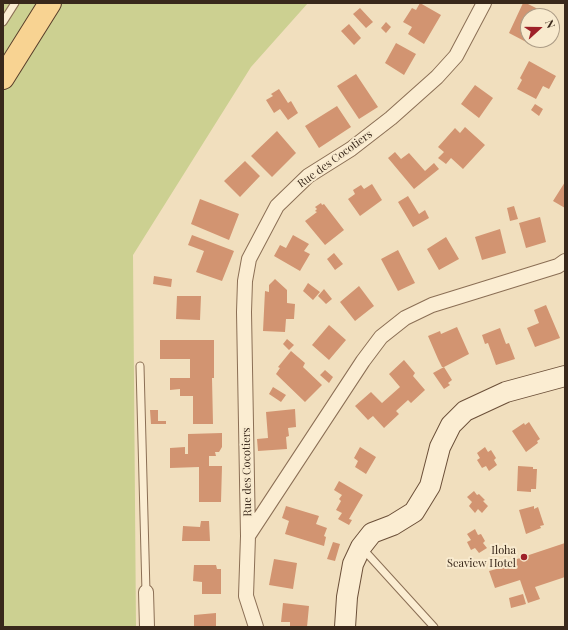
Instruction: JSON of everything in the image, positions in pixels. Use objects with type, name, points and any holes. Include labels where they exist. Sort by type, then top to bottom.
[{"type":"main road","points":[[3,78],[50,3]]},
{"type":"main road","points":[[345,627],[347,597],[353,564],[362,547],[372,533],[392,525],[414,512],[430,486],[440,447],[451,425],[465,411],[506,392],[565,376]]},
{"type":"street","name":"Rue des Cocotiers","points":[[256,627],[246,596],[248,536],[244,312],[245,282],[249,259],[277,206],[308,176],[351,149],[391,118],[437,77],[456,56],[484,3]]},
{"type":"street","name":"Rue des Cocotiers","points":[[248,536],[363,361],[381,337],[405,318],[432,305],[558,266],[565,261]]},
{"type":"street","points":[[146,592],[147,627]]},
{"type":"lane","points":[[3,22],[15,3]]},
{"type":"lane","points":[[140,366],[146,592]]},
{"type":"lane","points":[[362,547],[434,627]]},
{"type":"green space","points":[[3,3],[308,3],[251,67],[133,255],[136,627],[3,627]]},
{"type":"building","points":[[420,3],[441,15],[424,44],[408,34],[412,27],[403,22],[412,8],[416,10]]},
{"type":"building","points":[[523,3],[526,3],[536,8],[521,8]]},
{"type":"building","points":[[360,8],[373,22],[366,28],[353,14]]},
{"type":"building","points":[[520,9],[520,39],[509,33]]},
{"type":"building","points":[[386,22],[391,27],[386,33],[381,28]]},
{"type":"building","points":[[349,24],[361,38],[354,45],[341,31]]},
{"type":"building","points":[[396,43],[416,54],[404,75],[385,63]]},
{"type":"building","points":[[529,61],[556,76],[549,89],[543,86],[536,99],[517,89],[522,80],[520,78]]},
{"type":"building","points":[[356,74],[378,107],[359,119],[337,86]]},
{"type":"building","points":[[475,85],[493,98],[479,118],[461,104]]},
{"type":"building","points":[[279,89],[288,103],[291,101],[298,113],[288,120],[280,109],[274,113],[266,100],[273,96],[271,94]]},
{"type":"building","points":[[535,104],[543,109],[539,116],[531,110]]},
{"type":"building","points":[[337,106],[351,127],[319,148],[305,126]]},
{"type":"building","points":[[465,127],[485,145],[463,169],[451,158],[446,164],[438,158],[444,152],[438,147],[455,128],[460,133]]},
{"type":"building","points":[[277,131],[296,153],[272,177],[251,156]]},
{"type":"building","points":[[395,152],[401,159],[409,153],[425,171],[434,163],[439,169],[414,189],[388,158]]},
{"type":"building","points":[[245,161],[260,176],[240,197],[224,181]]},
{"type":"building","points":[[565,182],[565,208],[553,201]]},
{"type":"building","points":[[372,184],[382,200],[360,216],[348,199],[355,194],[353,190],[361,185],[364,189]]},
{"type":"building","points":[[408,196],[419,214],[425,210],[429,218],[413,227],[398,202]]},
{"type":"building","points":[[200,199],[239,214],[229,240],[191,224]]},
{"type":"building","points":[[321,203],[322,205],[324,204],[344,230],[325,245],[305,221],[317,212],[315,211],[317,209],[315,207]]},
{"type":"building","points":[[514,206],[518,219],[510,221],[507,208]]},
{"type":"building","points":[[540,217],[546,242],[526,248],[519,223]]},
{"type":"building","points":[[500,229],[506,253],[482,260],[475,237]]},
{"type":"building","points":[[192,235],[234,251],[222,281],[196,272],[204,251],[188,245]]},
{"type":"building","points":[[293,235],[309,244],[304,251],[310,254],[300,271],[274,256],[280,245],[286,248]]},
{"type":"building","points":[[446,237],[459,259],[439,270],[427,249]]},
{"type":"building","points":[[398,250],[415,283],[398,291],[381,259]]},
{"type":"building","points":[[334,253],[343,264],[335,270],[327,259]]},
{"type":"building","points":[[154,276],[172,279],[171,287],[153,284]]},
{"type":"building","points":[[275,279],[287,290],[287,303],[295,304],[294,319],[286,319],[285,332],[263,331],[265,291],[269,292],[269,285]]},
{"type":"building","points":[[308,283],[320,292],[313,300],[303,291]]},
{"type":"building","points":[[359,286],[374,306],[355,321],[340,302]]},
{"type":"building","points":[[324,289],[332,299],[326,304],[318,296]]},
{"type":"building","points":[[177,296],[201,296],[200,320],[176,319]]},
{"type":"building","points":[[546,305],[560,338],[535,347],[527,328],[539,323],[534,310]]},
{"type":"building","points":[[329,325],[346,340],[329,360],[312,345]]},
{"type":"building","points":[[457,327],[469,354],[442,367],[428,336],[440,331],[441,334]]},
{"type":"building","points":[[500,328],[506,344],[509,343],[515,359],[496,365],[488,343],[485,344],[482,335]]},
{"type":"building","points":[[287,339],[294,345],[289,350],[283,344]]},
{"type":"building","points":[[160,340],[214,340],[214,378],[212,378],[213,424],[193,424],[193,396],[180,396],[180,389],[170,390],[170,378],[190,378],[190,359],[160,359]]},
{"type":"building","points":[[291,351],[305,363],[303,367],[322,385],[305,402],[276,374],[280,368],[278,367]]},
{"type":"building","points":[[404,360],[415,373],[413,376],[425,390],[411,403],[408,400],[396,411],[399,414],[384,428],[373,416],[368,420],[355,406],[371,392],[382,403],[400,387],[389,374]]},
{"type":"building","points":[[444,367],[452,380],[448,383],[450,385],[444,389],[433,373]]},
{"type":"building","points":[[325,370],[333,377],[329,383],[320,375]]},
{"type":"building","points":[[273,387],[286,395],[281,402],[269,394]]},
{"type":"building","points":[[295,409],[296,427],[288,428],[289,436],[286,437],[287,449],[258,451],[257,439],[268,438],[266,412]]},
{"type":"building","points":[[150,410],[158,410],[158,421],[166,421],[166,424],[151,424]]},
{"type":"building","points":[[529,422],[540,439],[537,441],[538,443],[526,452],[512,431],[524,423],[525,425]]},
{"type":"building","points":[[222,433],[222,447],[219,452],[215,452],[216,456],[209,456],[209,466],[222,466],[221,502],[199,502],[199,467],[170,468],[170,448],[185,447],[185,454],[188,454],[188,434]]},
{"type":"building","points":[[360,447],[376,457],[366,474],[355,467],[358,461],[354,458]]},
{"type":"building","points":[[485,447],[488,452],[491,450],[496,458],[494,460],[497,465],[489,471],[486,466],[482,468],[477,460],[480,458],[477,453]]},
{"type":"building","points":[[518,466],[533,467],[533,469],[537,469],[536,489],[531,489],[531,492],[517,491]]},
{"type":"building","points":[[339,481],[363,495],[349,519],[352,520],[349,525],[338,519],[342,513],[336,510],[341,501],[339,499],[342,495],[334,490]]},
{"type":"building","points":[[474,491],[485,500],[483,501],[488,506],[482,513],[478,509],[475,513],[469,506],[472,502],[467,497]]},
{"type":"building","points":[[286,506],[319,516],[316,524],[327,528],[324,536],[326,537],[324,546],[285,534],[289,521],[282,518]]},
{"type":"building","points":[[534,506],[534,509],[538,507],[544,525],[540,526],[541,528],[526,534],[519,510]]},
{"type":"building","points":[[201,521],[209,521],[210,541],[182,541],[183,526],[200,527]]},
{"type":"building","points":[[475,529],[478,535],[481,534],[485,541],[483,543],[487,548],[479,553],[475,548],[471,550],[467,542],[471,540],[467,534]]},
{"type":"building","points":[[333,542],[340,544],[335,561],[327,559]]},
{"type":"building","points":[[565,543],[565,577],[535,587],[540,599],[528,603],[520,580],[495,588],[489,571],[515,564],[514,560]]},
{"type":"building","points":[[274,559],[297,563],[293,589],[269,585]]},
{"type":"building","points":[[194,565],[216,565],[217,569],[221,569],[221,594],[202,594],[202,582],[193,581]]},
{"type":"building","points":[[523,594],[526,604],[511,608],[509,598]]},
{"type":"building","points":[[283,603],[309,606],[307,627],[290,627],[290,622],[281,622]]},
{"type":"building","points":[[216,613],[216,627],[194,627],[194,615]]},
{"type":"place","name":"Iloha Seaview Hotel","points":[[524,557]]}]
